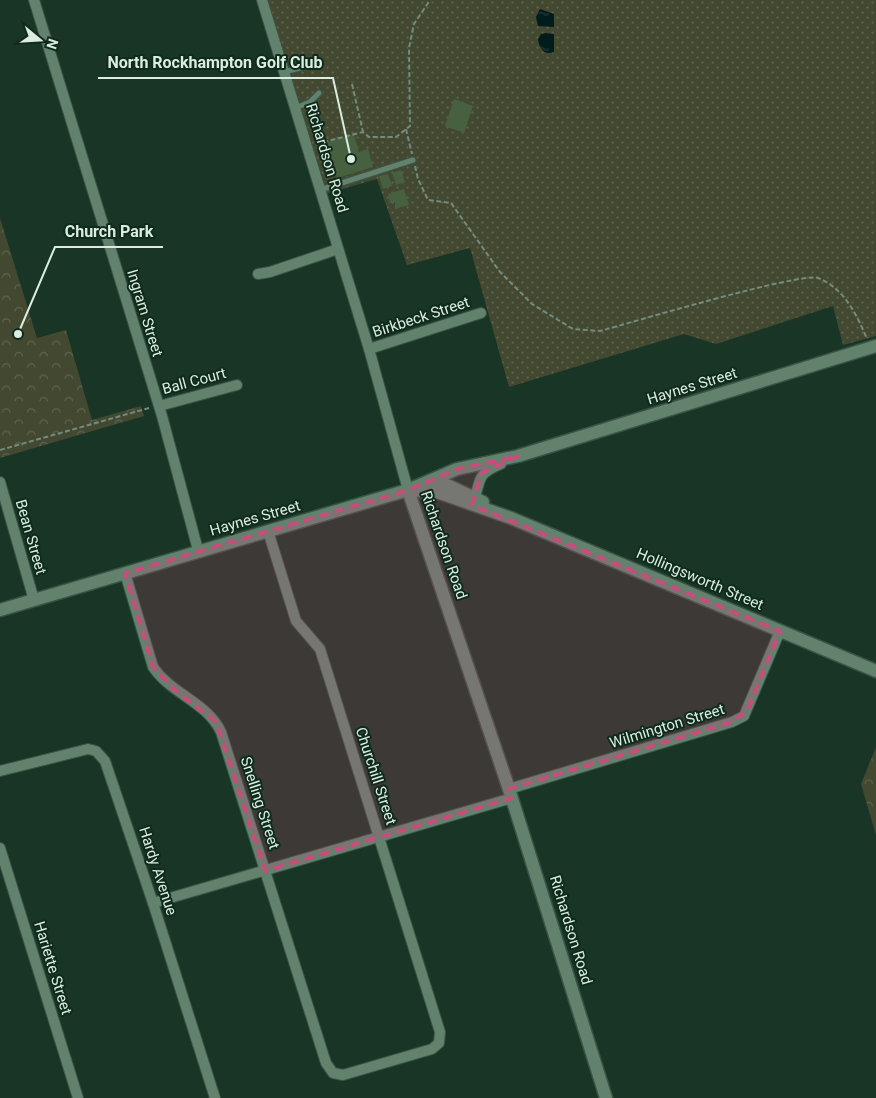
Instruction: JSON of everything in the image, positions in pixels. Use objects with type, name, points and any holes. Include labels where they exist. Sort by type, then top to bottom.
[{"type":"street","name":"Ingram Street","points":[[34,0],[158,406],[198,550]]},
{"type":"street","name":"Richardson Road","points":[[262,0],[369,349],[408,490],[511,793],[606,1098]]},
{"type":"street","points":[[258,274],[270,272],[338,249]]},
{"type":"street","name":"Birkbeck Street","points":[[369,349],[481,313]]},
{"type":"street","name":"Haynes Street","points":[[0,610],[198,550],[408,490],[457,469],[518,456],[874,347]]},
{"type":"street","name":"Ball Court","points":[[158,406],[237,385]]},
{"type":"street","name":"Haynes Street","points":[[473,501],[482,473],[518,456]]},
{"type":"street","name":"Hollingsworth Street","points":[[430,481],[447,484],[473,501],[511,518],[876,671]]},
{"type":"street","name":"Bean Street","points":[[0,482],[34,600]]},
{"type":"street","name":"Hollingsworth Street","points":[[408,490],[473,501]]},
{"type":"street","name":"Churchill Street","points":[[268,531],[296,621],[320,649],[441,1038],[436,1047],[432,1049],[343,1075],[333,1074],[328,1069]]},
{"type":"street","name":"Snelling Street","points":[[125,573],[153,667],[161,679],[210,714],[216,722],[328,1069]]},
{"type":"street","name":"Wilmington Street","points":[[511,793],[732,722],[744,716],[780,630]]},
{"type":"street","name":"Hardy Avenue","points":[[0,772],[88,749],[96,751],[105,760],[154,903],[215,1098]]},
{"type":"street","points":[[154,903],[380,838],[511,793]]},
{"type":"street","name":"Hariette Street","points":[[0,848],[78,1098]]},
{"type":"lane","points":[[284,72],[311,65]]},
{"type":"lane","points":[[295,108],[310,102],[319,93]]},
{"type":"lane","points":[[320,190],[413,160]]},
{"type":"path","points":[[352,84],[364,132],[369,137],[381,139],[396,137],[410,126],[409,48],[414,24],[430,0]]},
{"type":"path","points":[[406,129],[418,179],[428,200],[451,203],[500,272],[532,304],[573,329],[600,331],[776,284],[816,278],[836,288],[851,306],[874,347]]},
{"type":"path","points":[[316,144],[364,132]]},
{"type":"path","points":[[0,450],[158,406]]},
{"type":"highlighted area","points":[[518,456],[482,473],[472,505],[780,631],[747,711],[732,722],[509,789],[512,798],[265,871],[216,722],[172,688],[153,667],[125,573],[408,490],[457,469]]},
{"type":"green space","points":[[266,0],[876,0],[876,336],[843,345],[833,306],[716,344],[684,334],[509,387],[470,248],[407,265],[377,179],[325,194]]},
{"type":"green space","points":[[0,218],[37,338],[66,330],[92,420],[141,406],[144,416],[0,458]]},
{"type":"green space","points":[[876,747],[876,835],[861,784]]},
{"type":"water","points":[[540,9],[554,14],[554,27],[538,26],[536,17]]},
{"type":"water","points":[[541,34],[554,34],[554,52],[545,52],[540,45],[538,39]]},
{"type":"building","points":[[454,99],[473,106],[464,133],[445,126]]},
{"type":"building","points":[[354,134],[359,152],[368,149],[373,167],[337,178],[327,142]]},
{"type":"building","points":[[401,170],[405,182],[396,185],[392,173]]},
{"type":"building","points":[[388,174],[392,186],[383,189],[379,176]]},
{"type":"building","points":[[404,189],[409,205],[395,209],[395,202],[390,203],[388,194]]},
{"type":"place","name":"North Rockhampton Golf Club","points":[[351,159]]},
{"type":"place","name":"Church Park","points":[[18,334]]}]
